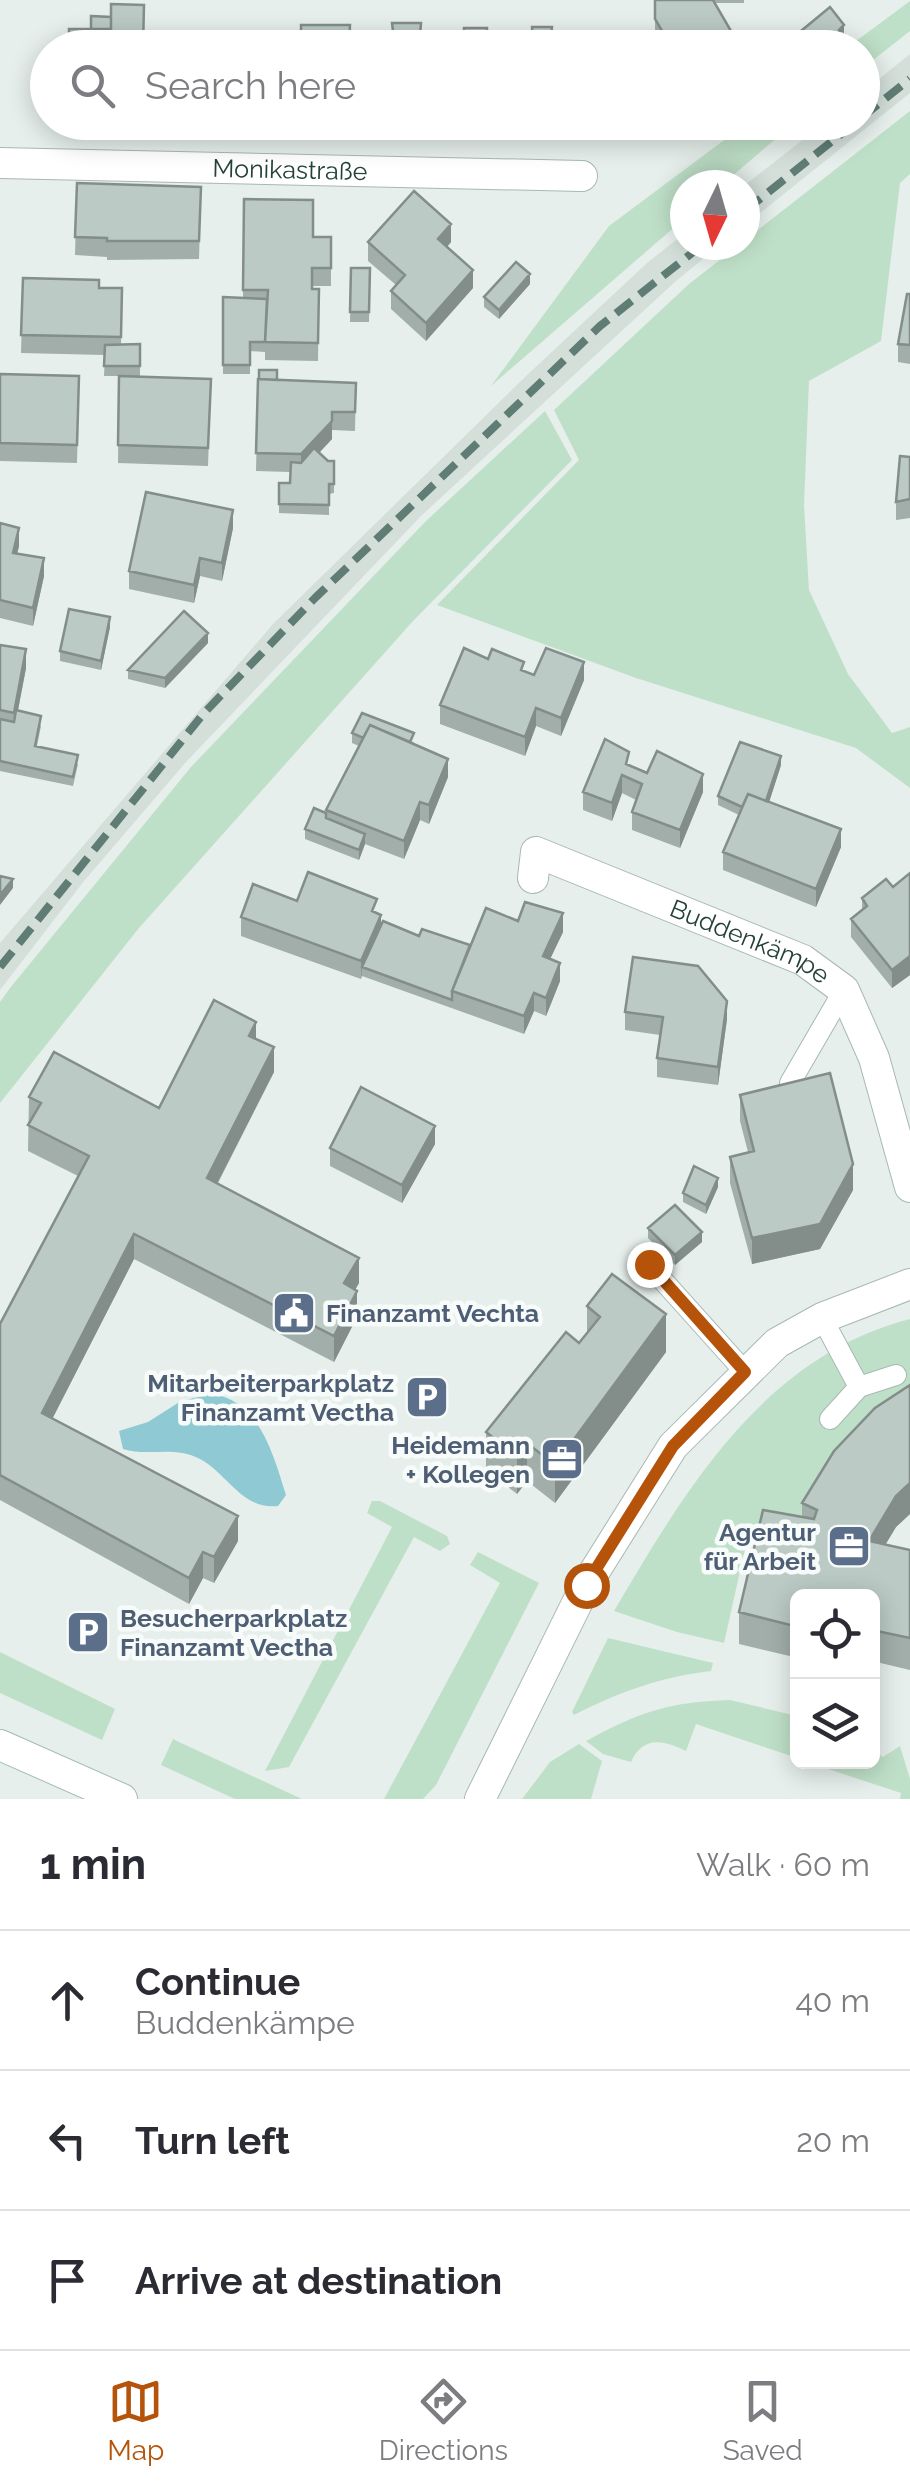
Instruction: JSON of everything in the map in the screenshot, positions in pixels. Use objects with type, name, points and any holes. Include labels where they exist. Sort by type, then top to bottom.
[{"type":"street","name":"Monikastraße","points":[[0,163],[582,176]]},
{"type":"street","name":"Buddenkämpe","points":[[533,878],[536,852],[803,960],[844,990],[874,1058],[910,1187]]},
{"type":"street","points":[[480,1799],[586,1585],[673,1446],[777,1343],[822,1318],[910,1284]]},
{"type":"street","points":[[0,1745],[122,1799]]},
{"type":"lane","points":[[790,1082],[844,990]]},
{"type":"lane","points":[[649,1264],[745,1372]]},
{"type":"lane","points":[[822,1318],[859,1388]]},
{"type":"lane","points":[[830,1418],[859,1388],[896,1374]]},
{"type":"shaded area","points":[[910,54],[910,93],[880,117],[880,78]]},
{"type":"shaded area","points":[[802,140],[851,140],[760,213],[760,173]]},
{"type":"shaded area","points":[[670,245],[670,260],[702,260],[421,516],[186,762],[84,881],[0,990],[0,943],[273,624]]},
{"type":"green space","points":[[910,1],[910,31],[880,55],[880,30],[871,30]]},
{"type":"green space","points":[[910,111],[910,174],[900,183],[881,341],[809,381],[804,505],[809,590],[848,674],[892,733],[910,727],[910,788],[856,748],[636,678],[437,605],[579,460],[554,410],[720,260],[760,260],[760,228],[873,140],[880,140],[880,134]]},
{"type":"green space","points":[[724,140],[774,140],[739,170],[684,170]]},
{"type":"green space","points":[[670,180],[670,231],[491,386],[609,226]]},
{"type":"green space","points":[[545,411],[572,460],[413,621],[139,928],[0,1103],[0,1002],[10,988],[191,767],[426,521]]},
{"type":"green space","points":[[910,1319],[910,1416],[803,1534],[747,1540],[724,1643],[614,1611],[701,1475],[771,1396],[812,1364],[858,1337]]},
{"type":"green space","points":[[372,1501],[380,1501],[447,1536],[450,1544],[440,1551],[414,1537],[289,1767],[265,1771],[392,1527],[367,1513]]},
{"type":"green space","points":[[478,1552],[539,1583],[436,1785],[423,1799],[384,1799],[500,1583],[470,1565]]},
{"type":"green space","points":[[608,1638],[713,1663],[711,1671],[640,1687],[574,1715],[572,1712]]},
{"type":"green space","points":[[0,1652],[115,1709],[102,1740],[0,1693]]},
{"type":"green space","points":[[730,1700],[790,1714],[790,1756],[696,1724],[686,1751],[655,1742],[642,1747],[631,1762],[603,1754],[586,1741],[655,1710]]},
{"type":"green space","points":[[173,1739],[302,1799],[235,1799],[161,1765]]},
{"type":"green space","points":[[579,1744],[602,1761],[591,1799],[522,1799],[550,1762]]},
{"type":"green space","points":[[900,1746],[910,1779],[910,1799],[900,1799],[901,1793],[828,1769],[880,1769],[880,1755],[883,1757]]},
{"type":"water","points":[[212,1394],[242,1407],[262,1432],[286,1495],[278,1506],[265,1506],[245,1497],[210,1465],[190,1455],[123,1449],[119,1431],[148,1422],[181,1401]]},
{"type":"building","points":[[655,0],[713,0],[730,30],[661,30],[655,19]]},
{"type":"building","points":[[111,4],[144,5],[143,30],[69,30],[69,29],[111,29]]},
{"type":"building","points":[[830,7],[844,25],[839,30],[802,30]]},
{"type":"building","points":[[91,16],[111,17],[111,29],[91,29]]},
{"type":"building","points":[[392,23],[421,23],[420,30],[393,30]]},
{"type":"building","points":[[301,25],[350,25],[350,30],[301,30]]},
{"type":"building","points":[[77,183],[201,187],[199,241],[75,237]]},
{"type":"building","points":[[414,191],[451,224],[438,239],[473,270],[426,323],[391,291],[405,275],[368,242]]},
{"type":"building","points":[[244,199],[313,200],[313,237],[331,237],[331,268],[312,268],[312,289],[319,289],[318,343],[265,342],[268,290],[243,290]]},
{"type":"building","points":[[516,262],[530,274],[499,310],[484,297]]},
{"type":"building","points":[[351,268],[370,268],[369,312],[350,312]]},
{"type":"building","points":[[23,278],[99,280],[99,288],[122,288],[121,337],[21,335]]},
{"type":"building","points":[[910,294],[910,345],[898,344]]},
{"type":"building","points":[[223,297],[267,299],[265,342],[250,342],[250,365],[223,365]]},
{"type":"building","points":[[140,344],[140,366],[104,366],[105,345]]},
{"type":"building","points":[[259,370],[277,370],[277,380],[259,379]]},
{"type":"building","points":[[0,374],[79,376],[77,445],[0,443]]},
{"type":"building","points":[[119,376],[211,379],[208,448],[118,445]]},
{"type":"building","points":[[258,379],[356,383],[355,412],[332,412],[332,421],[301,454],[256,453]]},
{"type":"building","points":[[314,448],[328,461],[334,461],[329,505],[279,504],[279,483],[290,483],[291,462],[301,463]]},
{"type":"building","points":[[900,456],[910,457],[910,499],[896,502]]},
{"type":"building","points":[[146,492],[233,510],[222,563],[200,558],[194,585],[129,571]]},
{"type":"building","points":[[0,523],[19,528],[13,553],[44,558],[33,608],[0,600]]},
{"type":"building","points":[[69,609],[110,617],[101,661],[60,651]]},
{"type":"building","points":[[184,611],[208,633],[165,678],[128,670]]},
{"type":"building","points":[[0,645],[26,649],[14,713],[0,710]]},
{"type":"building","points":[[464,648],[488,659],[492,649],[524,662],[521,670],[534,675],[546,648],[584,662],[561,718],[536,708],[525,737],[440,705]]},
{"type":"building","points":[[16,710],[41,716],[35,746],[78,755],[73,777],[0,761],[0,719],[14,722]]},
{"type":"building","points":[[362,713],[414,733],[410,742],[370,725],[363,738],[352,733]]},
{"type":"building","points":[[370,725],[448,759],[429,805],[420,802],[404,841],[326,810]]},
{"type":"building","points":[[605,739],[629,752],[626,764],[647,773],[657,751],[703,774],[680,830],[632,812],[642,784],[622,775],[612,803],[583,792]]},
{"type":"building","points":[[740,742],[781,756],[766,801],[748,794],[742,807],[718,796]]},
{"type":"building","points":[[748,794],[841,829],[816,889],[723,852]]},
{"type":"building","points":[[314,808],[326,813],[326,818],[365,834],[359,850],[305,829]]},
{"type":"building","points":[[308,872],[377,899],[372,911],[381,915],[361,961],[241,917],[253,884],[297,901]]},
{"type":"building","points":[[910,873],[910,956],[892,970],[851,919],[867,906],[862,898],[886,879],[893,887]]},
{"type":"building","points":[[0,876],[13,879],[0,895]]},
{"type":"building","points":[[525,902],[563,913],[543,956],[560,963],[546,998],[534,993],[524,1016],[452,991],[486,908],[518,921]]},
{"type":"building","points":[[383,921],[419,936],[422,929],[470,945],[452,1000],[362,967]]},
{"type":"building","points":[[633,957],[698,966],[727,1001],[718,1067],[657,1058],[663,1017],[625,1012]]},
{"type":"building","name":"Finanzamt Vechta","points":[[214,1000],[256,1022],[249,1036],[274,1047],[207,1178],[359,1258],[344,1283],[357,1291],[334,1336],[134,1234],[42,1413],[238,1516],[214,1557],[203,1552],[189,1578],[0,1475],[0,1324],[89,1156],[28,1125],[41,1103],[29,1097],[54,1052],[159,1108]]},
{"type":"building","points":[[830,1073],[853,1164],[820,1224],[752,1238],[730,1157],[754,1151],[740,1095]]},
{"type":"building","points":[[361,1087],[435,1126],[402,1185],[330,1148]]},
{"type":"building","points":[[694,1166],[718,1178],[706,1205],[683,1193]]},
{"type":"building","points":[[675,1205],[702,1232],[675,1255],[648,1228]]},
{"type":"building","points":[[612,1274],[666,1314],[555,1465],[527,1443],[517,1456],[486,1432],[566,1332],[579,1343],[600,1317],[587,1306]]},
{"type":"building","name":"Agentur für Arbeit","points":[[910,1385],[910,1483],[896,1496],[869,1541],[910,1550],[910,1638],[880,1632],[880,1589],[790,1589],[790,1625],[739,1612],[763,1510],[814,1519],[817,1510],[802,1503],[834,1451],[875,1408]]},
{"type":"railway","points":[[880,103],[910,79]]},
{"type":"railway","points":[[760,199],[834,140]]},
{"type":"railway","points":[[0,967],[204,713],[316,597],[600,326],[683,260]]},
{"type":"place","name":"Finanzamt Vechta","points":[[294,1313]]},
{"type":"place","name":"Mitarbeiterparkplatz Finanzamt Vectha","points":[[427,1397]]},
{"type":"place","name":"Heidemann + Kollegen","points":[[562,1459]]},
{"type":"place","name":"Agentur für Arbeit","points":[[849,1546]]},
{"type":"place","name":"Besucherparkplatz Finanzamt Vectha","points":[[88,1632]]},
{"type":"route","points":[[586,1585],[673,1446],[745,1372],[649,1264]]}]
